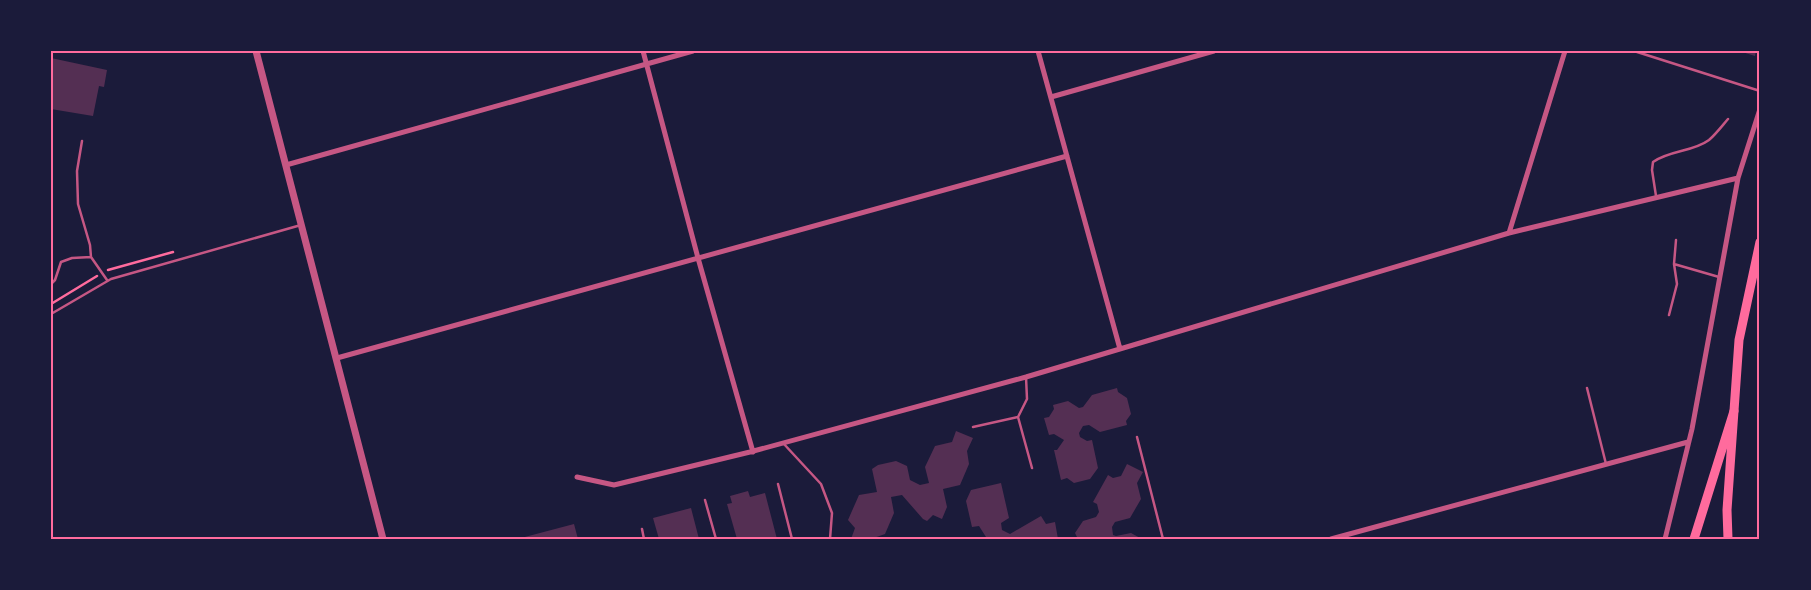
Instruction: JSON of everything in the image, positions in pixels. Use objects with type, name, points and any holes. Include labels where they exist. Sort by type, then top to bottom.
[{"type":"main road","points":[[1728,539],[1727,510],[1739,340],[1760,242]]},
{"type":"main road","points":[[1694,539],[1734,411]]},
{"type":"street","points":[[256,51],[382,536]]},
{"type":"street","points":[[643,51],[698,258],[753,452]]},
{"type":"street","points":[[286,165],[693,51]]},
{"type":"street","points":[[1038,51],[1120,349]]},
{"type":"street","points":[[1051,97],[1214,51]]},
{"type":"street","points":[[1508,233],[1565,51]]},
{"type":"street","points":[[1665,539],[1688,442],[1738,178],[1760,109]]},
{"type":"street","points":[[337,358],[1067,156]]},
{"type":"street","points":[[577,477],[614,485],[753,452],[1026,377],[1508,233],[1738,178]]},
{"type":"street","points":[[1331,539],[1688,442]]},
{"type":"lane","points":[[1634,51],[1760,91]]},
{"type":"lane","points":[[1656,198],[1652,170],[1654,162],[1661,157],[1697,146],[1709,140],[1728,119]]},
{"type":"lane","points":[[82,141],[77,171],[78,204],[90,245],[91,257],[107,281]]},
{"type":"lane","points":[[51,314],[107,281],[302,225]]},
{"type":"lane","points":[[1669,315],[1677,284],[1674,264],[1676,240]]},
{"type":"lane","points":[[51,284],[55,280],[61,262],[72,258],[91,257]]},
{"type":"lane","points":[[1674,264],[1719,277]]},
{"type":"lane","points":[[1026,377],[1027,399],[1018,416],[1032,468]]},
{"type":"lane","points":[[1587,388],[1606,464]]},
{"type":"lane","points":[[973,427],[1018,416]]},
{"type":"lane","points":[[1137,437],[1163,539]]},
{"type":"lane","points":[[783,443],[821,484],[832,514],[830,539]]},
{"type":"lane","points":[[778,484],[792,539]]},
{"type":"lane","points":[[705,500],[716,539]]},
{"type":"lane","points":[[642,529],[644,539]]},
{"type":"building","points":[[1739,51],[1756,51],[1755,56]]},
{"type":"building","points":[[51,58],[107,70],[104,87],[99,86],[93,116],[51,109]]},
{"type":"building","points":[[1117,388],[1118,392],[1127,398],[1131,414],[1126,421],[1127,425],[1100,432],[1089,425],[1083,426],[1079,433],[1080,437],[1087,441],[1092,440],[1098,468],[1090,479],[1074,483],[1067,478],[1061,480],[1054,450],[1057,450],[1064,440],[1054,434],[1049,435],[1044,418],[1049,417],[1054,409],[1053,405],[1068,401],[1079,408],[1083,407],[1092,395]]},
{"type":"building","points":[[956,431],[973,438],[967,451],[969,464],[960,485],[943,489],[947,507],[942,519],[933,515],[927,521],[902,495],[891,497],[894,513],[885,534],[871,539],[851,539],[855,528],[848,520],[859,495],[877,492],[872,469],[878,465],[896,461],[907,466],[910,480],[920,485],[929,483],[925,467],[935,446],[952,442]]},
{"type":"building","points":[[1127,464],[1143,472],[1137,483],[1141,499],[1130,518],[1115,522],[1112,527],[1113,535],[1131,533],[1142,539],[1078,539],[1075,533],[1083,521],[1096,517],[1099,512],[1097,504],[1093,502],[1108,475],[1113,478],[1121,476]]},
{"type":"building","points":[[1001,483],[1009,518],[1001,523],[1002,530],[1010,534],[1041,516],[1046,524],[1055,522],[1058,539],[982,539],[986,537],[979,526],[972,527],[966,501],[971,490]]},
{"type":"building","points":[[748,491],[750,497],[765,493],[777,539],[737,539],[727,504],[732,503],[730,496]]},
{"type":"building","points":[[691,508],[699,539],[659,539],[653,518]]},
{"type":"building","points":[[574,524],[578,539],[521,539],[521,538]]}]
